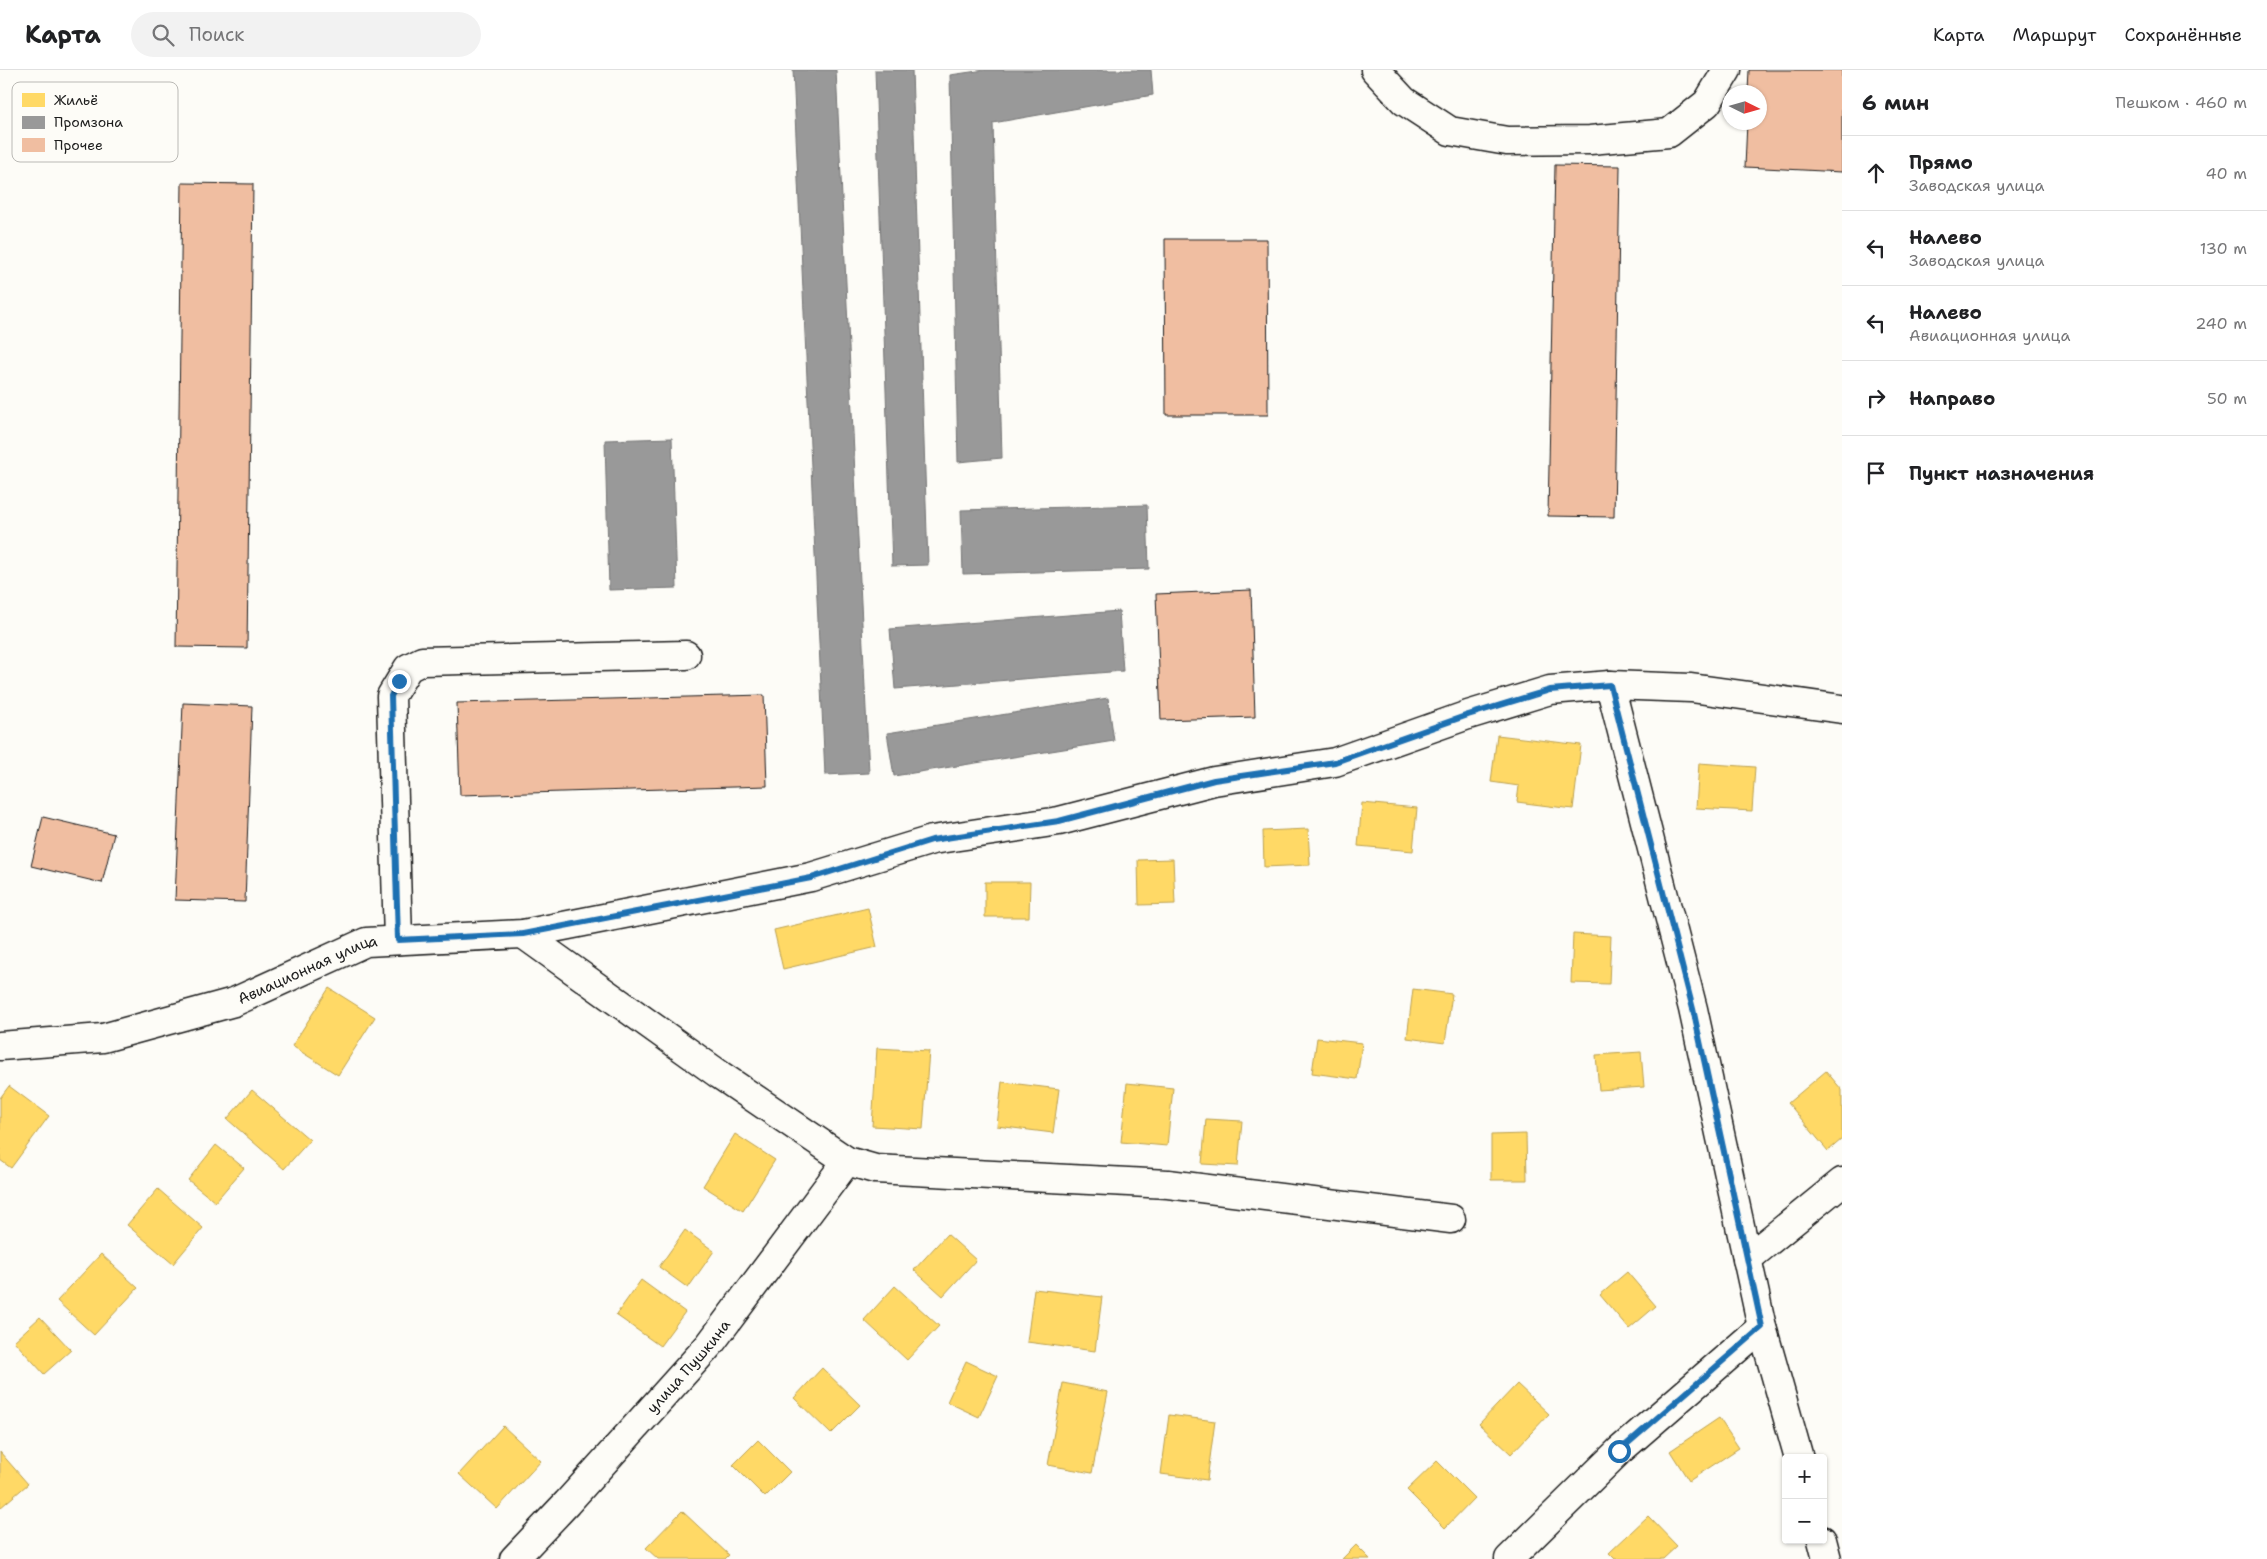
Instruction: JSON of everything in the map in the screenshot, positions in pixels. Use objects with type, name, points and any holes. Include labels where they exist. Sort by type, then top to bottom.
[{"type":"street","points":[[1375,70],[1404,101],[1450,131],[1506,141],[1590,140],[1669,133],[1707,103],[1727,70]]},
{"type":"street","points":[[398,940],[391,696],[408,668],[422,661],[686,655]]},
{"type":"street","points":[[1610,685],[1693,1009],[1762,1327],[1798,1454]]},
{"type":"street","name":"Авиационная улица","points":[[0,1046],[103,1038],[234,1002],[366,942],[523,934],[811,878],[932,840],[1059,821],[1214,780],[1335,762],[1468,715],[1550,690],[1610,685],[1692,688],[1842,709]]},
{"type":"street","points":[[523,934],[720,1075],[847,1161],[875,1169],[1168,1184],[1451,1219]]},
{"type":"street","name":"улица Пушкина","points":[[514,1559],[710,1344],[847,1161]]},
{"type":"street","points":[[1747,1259],[1842,1182]]},
{"type":"street","points":[[1509,1559],[1619,1451],[1762,1327]]},
{"type":"street","points":[[1823,1544],[1827,1559]]},
{"type":"building: Жильё","points":[[1497,735],[1581,745],[1573,809],[1517,802],[1519,786],[1491,782]]},
{"type":"building: Жильё","points":[[1699,763],[1755,767],[1752,811],[1696,808]]},
{"type":"building: Жильё","points":[[1362,803],[1417,808],[1413,851],[1358,846]]},
{"type":"building: Жильё","points":[[1308,829],[1310,865],[1264,867],[1263,831]]},
{"type":"building: Жильё","points":[[1173,859],[1175,904],[1139,905],[1138,860]]},
{"type":"building: Жильё","points":[[985,882],[1030,882],[1029,917],[985,917]]},
{"type":"building: Жильё","points":[[868,908],[877,947],[783,969],[774,930]]},
{"type":"building: Жильё","points":[[1573,934],[1611,936],[1609,984],[1571,983]]},
{"type":"building: Жильё","points":[[329,988],[375,1017],[338,1075],[292,1046]]},
{"type":"building: Жильё","points":[[1413,989],[1452,994],[1445,1043],[1407,1038]]},
{"type":"building: Жильё","points":[[1317,1038],[1362,1043],[1357,1079],[1312,1073]]},
{"type":"building: Жильё","points":[[877,1048],[929,1051],[923,1129],[872,1126]]},
{"type":"building: Жильё","points":[[1641,1052],[1644,1087],[1599,1090],[1596,1055]]},
{"type":"building: Жильё","points":[[1826,1071],[1842,1090],[1842,1139],[1828,1151],[1788,1103]]},
{"type":"building: Жильё","points":[[1002,1082],[1059,1089],[1053,1133],[997,1126]]},
{"type":"building: Жильё","points":[[1127,1083],[1173,1088],[1167,1146],[1121,1142]]},
{"type":"building: Жильё","points":[[9,1086],[49,1116],[11,1168],[0,1160],[0,1098]]},
{"type":"building: Жильё","points":[[252,1090],[310,1140],[284,1169],[227,1119]]},
{"type":"building: Жильё","points":[[1206,1119],[1242,1121],[1238,1166],[1202,1164]]},
{"type":"building: Жильё","points":[[735,1134],[775,1160],[743,1211],[703,1186]]},
{"type":"building: Жильё","points":[[1526,1134],[1527,1180],[1491,1180],[1491,1135]]},
{"type":"building: Жильё","points":[[216,1145],[244,1168],[215,1202],[188,1180]]},
{"type":"building: Жильё","points":[[158,1189],[203,1228],[173,1264],[127,1225]]},
{"type":"building: Жильё","points":[[685,1230],[714,1251],[688,1288],[659,1267]]},
{"type":"building: Жильё","points":[[947,1234],[976,1260],[943,1296],[914,1270]]},
{"type":"building: Жильё","points":[[101,1254],[138,1288],[94,1335],[57,1301]]},
{"type":"building: Жильё","points":[[1627,1272],[1656,1306],[1629,1329],[1600,1295]]},
{"type":"building: Жильё","points":[[641,1280],[685,1312],[660,1346],[616,1315]]},
{"type":"building: Жильё","points":[[895,1286],[939,1326],[907,1360],[864,1320]]},
{"type":"building: Жильё","points":[[1034,1289],[1102,1297],[1095,1351],[1027,1342]]},
{"type":"building: Жильё","points":[[40,1317],[71,1350],[44,1374],[14,1341]]},
{"type":"building: Жильё","points":[[966,1361],[998,1376],[979,1417],[947,1402]]},
{"type":"building: Жильё","points":[[822,1368],[860,1405],[831,1434],[794,1398]]},
{"type":"building: Жильё","points":[[1063,1383],[1108,1392],[1092,1473],[1048,1465]]},
{"type":"building: Жильё","points":[[1517,1384],[1549,1414],[1511,1454],[1479,1424]]},
{"type":"building: Жильё","points":[[1169,1415],[1215,1421],[1207,1480],[1161,1474]]},
{"type":"building: Жильё","points":[[1719,1418],[1739,1448],[1689,1481],[1670,1451]]},
{"type":"building: Жильё","points":[[503,1426],[541,1461],[497,1509],[459,1474]]},
{"type":"building: Жильё","points":[[758,1440],[790,1472],[765,1497],[733,1465]]},
{"type":"building: Жильё","points":[[0,1452],[28,1484],[0,1508]]},
{"type":"building: Жильё","points":[[1437,1461],[1474,1498],[1445,1528],[1407,1490]]},
{"type":"building: Жильё","points":[[682,1511],[729,1555],[725,1559],[658,1559],[646,1548]]},
{"type":"building: Жильё","points":[[1648,1516],[1677,1546],[1663,1559],[1615,1559],[1609,1553]]},
{"type":"building: Жильё","points":[[1356,1545],[1370,1559],[1342,1559]]},
{"type":"building: Промзона","points":[[793,70],[836,70],[869,773],[825,775]]},
{"type":"building: Промзона","points":[[875,70],[912,70],[928,565],[892,566]]},
{"type":"building: Промзона","points":[[985,70],[1151,70],[1153,95],[993,123],[1002,458],[958,462],[950,75]]},
{"type":"building: Промзона","points":[[672,438],[677,588],[609,590],[605,440]]},
{"type":"building: Промзона","points":[[1147,505],[1149,569],[963,574],[961,510]]},
{"type":"building: Промзона","points":[[1119,611],[1123,671],[895,689],[890,629]]},
{"type":"building: Промзона","points":[[1108,698],[1114,741],[894,776],[887,733]]},
{"type":"building: Прочее","points":[[1749,70],[1842,70],[1842,172],[1745,167],[1747,130],[1767,130],[1767,85],[1748,85]]},
{"type":"building: Прочее","points":[[1555,165],[1620,166],[1614,517],[1548,516]]},
{"type":"building: Прочее","points":[[182,183],[253,184],[247,648],[176,647]]},
{"type":"building: Прочее","points":[[1165,239],[1267,239],[1268,415],[1166,415]]},
{"type":"building: Прочее","points":[[1251,590],[1255,717],[1161,720],[1156,594]]},
{"type":"building: Прочее","points":[[764,695],[767,786],[460,795],[457,703]]},
{"type":"building: Прочее","points":[[183,703],[252,706],[245,902],[175,900]]},
{"type":"building: Прочее","points":[[43,817],[114,834],[102,883],[31,866]]},
{"type":"route","points":[[399,681],[391,696],[398,940],[523,934],[811,878],[932,840],[1059,821],[1214,780],[1335,762],[1468,715],[1550,690],[1610,685],[1693,1009],[1762,1327],[1619,1451]]}]
